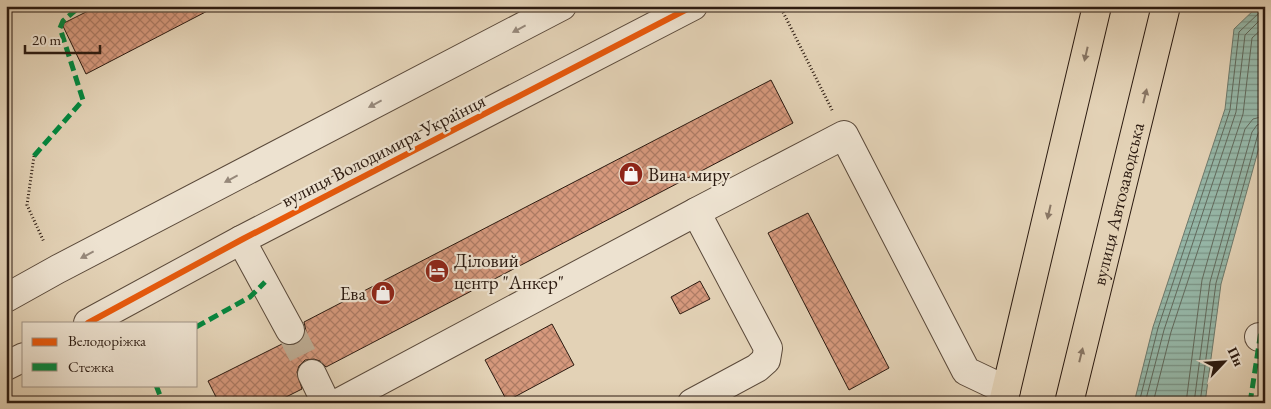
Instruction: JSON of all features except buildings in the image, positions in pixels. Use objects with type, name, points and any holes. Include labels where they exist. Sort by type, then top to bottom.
[{"type":"main road","points":[[1005,397],[1097,6]]},
{"type":"main road","name":"вулиця Автозаводська","points":[[1069,403],[1166,6]]},
{"type":"street","points":[[6,298],[562,6]]},
{"type":"street","name":"вулиця Володимира Українця","points":[[90,322],[241,240],[693,6]]},
{"type":"street","points":[[338,403],[844,135],[966,372],[1005,397]]},
{"type":"street","points":[[692,403],[757,368],[766,360],[768,348],[696,212]]},
{"type":"street","points":[[241,240],[290,330]]},
{"type":"street","points":[[6,366],[22,358]]},
{"type":"street","points":[[312,374],[326,403]]},
{"type":"path","points":[[780,6],[844,135]]},
{"type":"path","points":[[34,156],[26,204],[44,242]]},
{"type":"water","points":[[1258,6],[1265,6],[1265,126],[1221,284],[1205,403],[1134,403],[1153,327],[1225,109],[1234,29]]},
{"type":"tunnel","points":[[290,330],[312,374]]},
{"type":"marked path","points":[[34,156],[83,100],[60,28],[63,21],[77,9],[77,6]]},
{"type":"marked path","points":[[198,326],[250,297],[265,282]]},
{"type":"marked path","points":[[1250,403],[1265,305]]},
{"type":"marked path","points":[[156,386],[161,398],[160,403]]},
{"type":"cycle path","points":[[90,322],[241,240],[693,6]]},
{"type":"place","name":"Вина миру","points":[[631,174]]},
{"type":"place","name":"Діловий центр \"Анкер\"","points":[[437,271]]},
{"type":"place","name":"Ева","points":[[383,293]]}]
